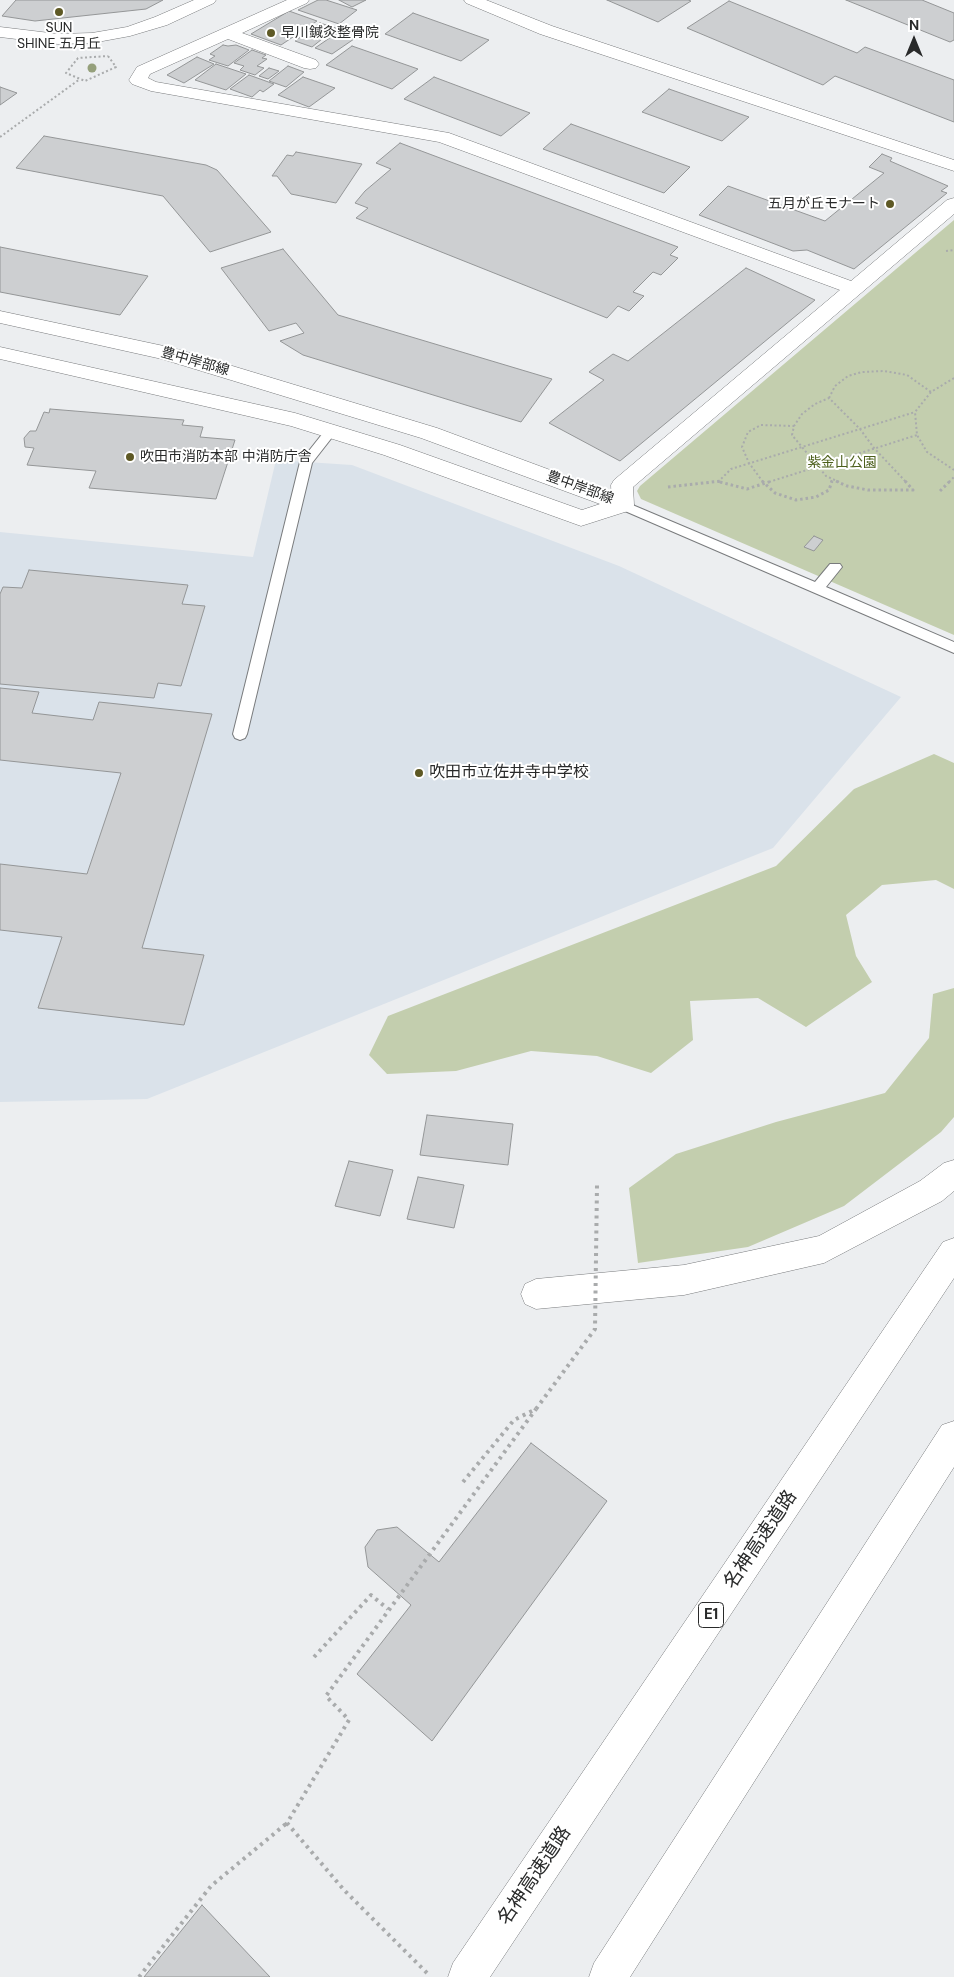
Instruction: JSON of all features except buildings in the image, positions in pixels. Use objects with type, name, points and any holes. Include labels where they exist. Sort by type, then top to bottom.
[{"type":"main road","points":[[0,32],[58,39],[92,38],[130,31],[161,21],[208,0]]},
{"type":"main road","points":[[301,0],[143,71],[138,80],[151,86],[443,137],[855,289]]},
{"type":"main road","points":[[472,0],[546,30],[954,166]]},
{"type":"main road","points":[[228,33],[310,64]]},
{"type":"main road","points":[[624,504],[622,485],[954,204]]},
{"type":"main road","name":"豊中岸部線","points":[[0,317],[166,353],[429,433],[624,504]]},
{"type":"main road","name":"豊中岸部線","points":[[0,353],[147,385],[331,431],[392,450],[581,518],[624,504]]},
{"type":"main road","points":[[536,1294],[684,1280],[824,1249],[931,1191],[954,1173]]},
{"type":"main road","name":"名神高速道路","points":[[467,1977],[954,1252]]},
{"type":"main road","points":[[608,1977],[954,1437]]},
{"type":"lane","points":[[240,734],[306,462],[331,431]]},
{"type":"lane","points":[[624,504],[954,648]]},
{"type":"lane","points":[[817,589],[835,567]]},
{"type":"path","points":[[0,137],[81,79]]},
{"type":"path","points":[[829,398],[860,429],[874,448],[913,490],[868,490],[847,486],[832,480],[817,466],[792,435],[794,426],[802,414],[815,404],[829,398],[836,386],[848,376],[862,372],[884,371],[907,375],[930,392]]},
{"type":"path","points":[[720,482],[731,469],[914,412],[930,392],[954,378]]},
{"type":"path","points":[[914,412],[917,435],[927,452],[954,470]]},
{"type":"path","points":[[794,426],[761,425],[748,432],[742,447],[749,463],[764,482],[775,492],[796,500],[816,497],[829,490],[832,480]]},
{"type":"path","points":[[665,487],[720,482],[747,489],[764,482],[917,435]]},
{"type":"path","points":[[940,491],[954,477]]},
{"type":"path","points":[[139,1977],[211,1886],[287,1824],[349,1720],[326,1696],[388,1609],[596,1329],[597,1185]]},
{"type":"path","points":[[464,1482],[514,1420],[536,1409]]},
{"type":"path","points":[[314,1657],[371,1595],[388,1609]]},
{"type":"path","points":[[287,1824],[344,1890],[431,1977]]},
{"type":"shaded area","name":"吹田市立佐井寺中学校","points":[[276,460],[352,465],[619,566],[901,697],[773,848],[147,1099],[0,1102],[0,532],[253,557]]},
{"type":"green space","name":"紫金山公園","points":[[954,220],[954,635],[641,499],[637,491],[640,486]]},
{"type":"green space","points":[[934,754],[954,763],[954,889],[936,880],[882,885],[846,915],[856,956],[872,982],[806,1027],[758,998],[690,1001],[693,1040],[651,1073],[597,1056],[531,1051],[456,1071],[387,1074],[369,1055],[388,1016],[776,866],[854,789]]},
{"type":"green space","points":[[954,988],[954,1117],[941,1132],[844,1206],[748,1247],[638,1263],[629,1188],[676,1154],[776,1122],[885,1093],[929,1038],[933,994]]},
{"type":"place","name":"SUN SHINE 五月丘","points":[[59,12]]},
{"type":"place","name":"早川鍼灸整骨院","points":[[271,33]]},
{"type":"place","name":"五月が丘モナート","points":[[890,204]]},
{"type":"place","name":"吹田市消防本部 中消防庁舎","points":[[130,457]]},
{"type":"place","name":"吹田市立佐井寺中学校","points":[[419,773]]}]
